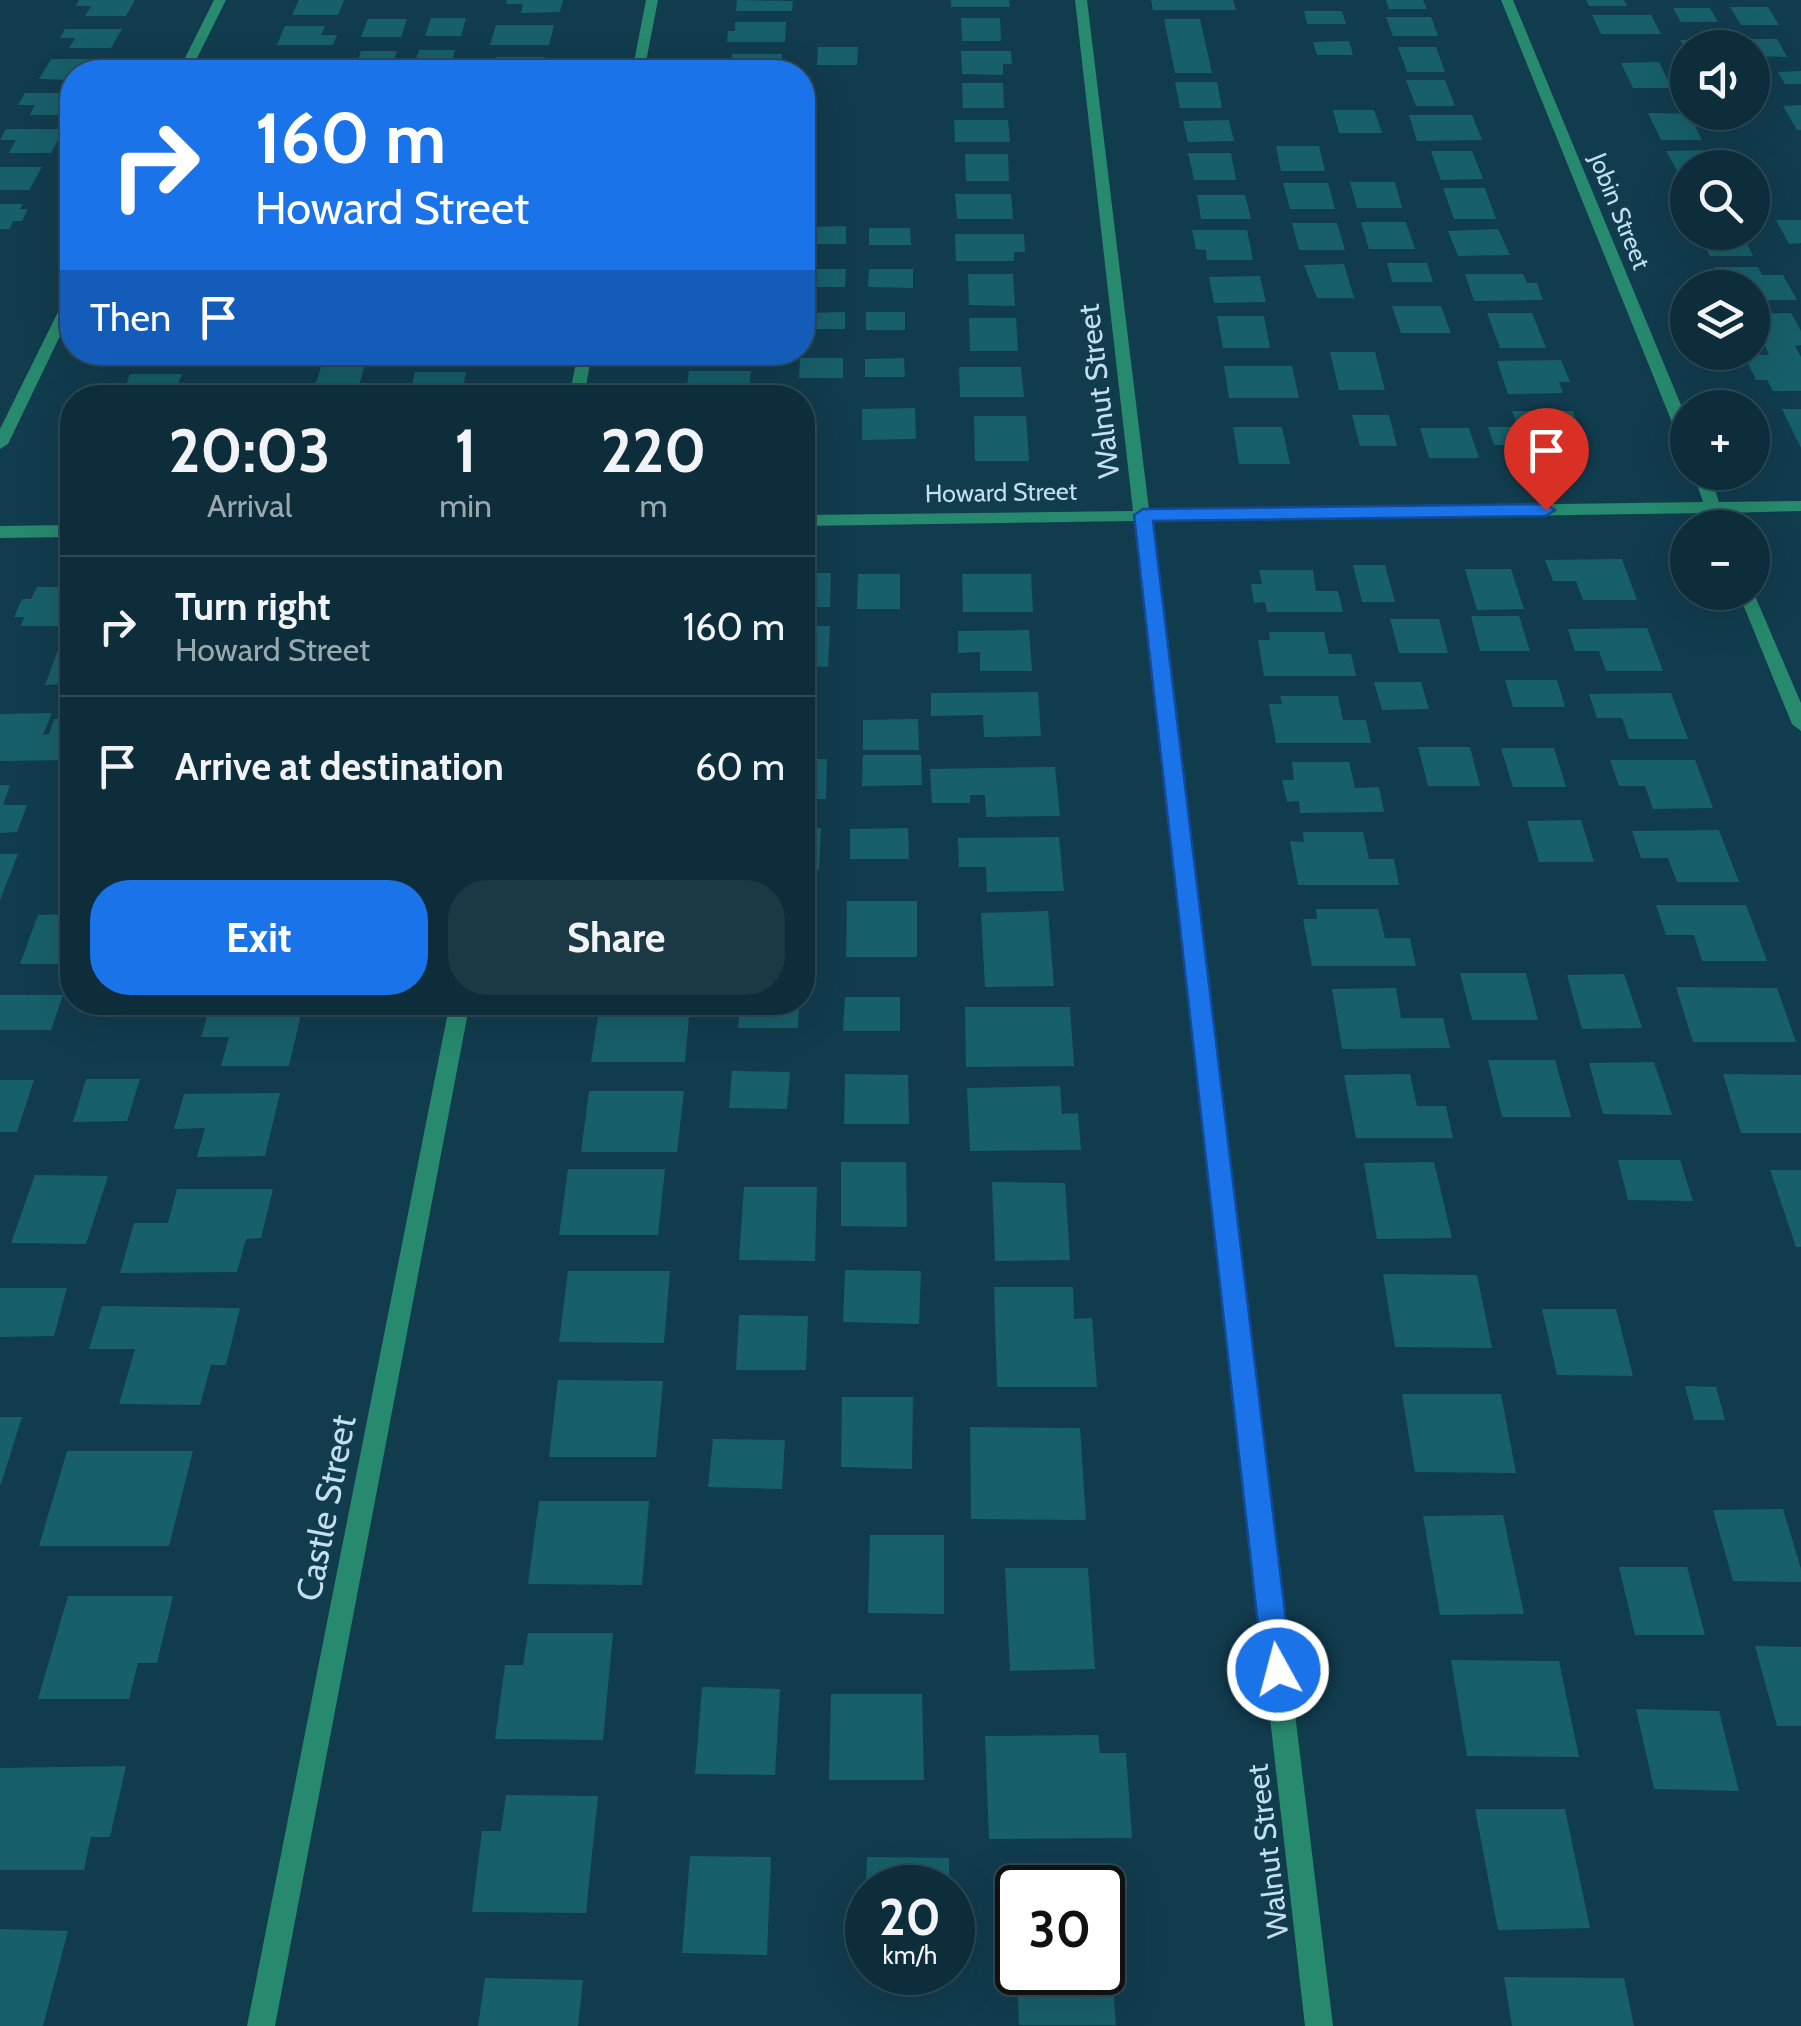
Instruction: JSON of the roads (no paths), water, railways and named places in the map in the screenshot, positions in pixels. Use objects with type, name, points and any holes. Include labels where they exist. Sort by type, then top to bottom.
[{"type":"street","points":[[190,60],[220,0]]},
{"type":"street","points":[[640,60],[652,0]]},
{"type":"street","name":"Walnut Street","points":[[1082,0],[1319,2026]]},
{"type":"street","name":"Jobin Street","points":[[1507,0],[1670,398]]},
{"type":"street","points":[[0,444],[60,322]]},
{"type":"street","points":[[1707,490],[1714,510]]},
{"type":"street","name":"Howard Street","points":[[815,521],[1801,506]]},
{"type":"street","points":[[0,532],[60,531]]},
{"type":"street","points":[[1754,610],[1801,724]]},
{"type":"street","name":"Castle Street","points":[[261,2026],[457,1015]]}]
